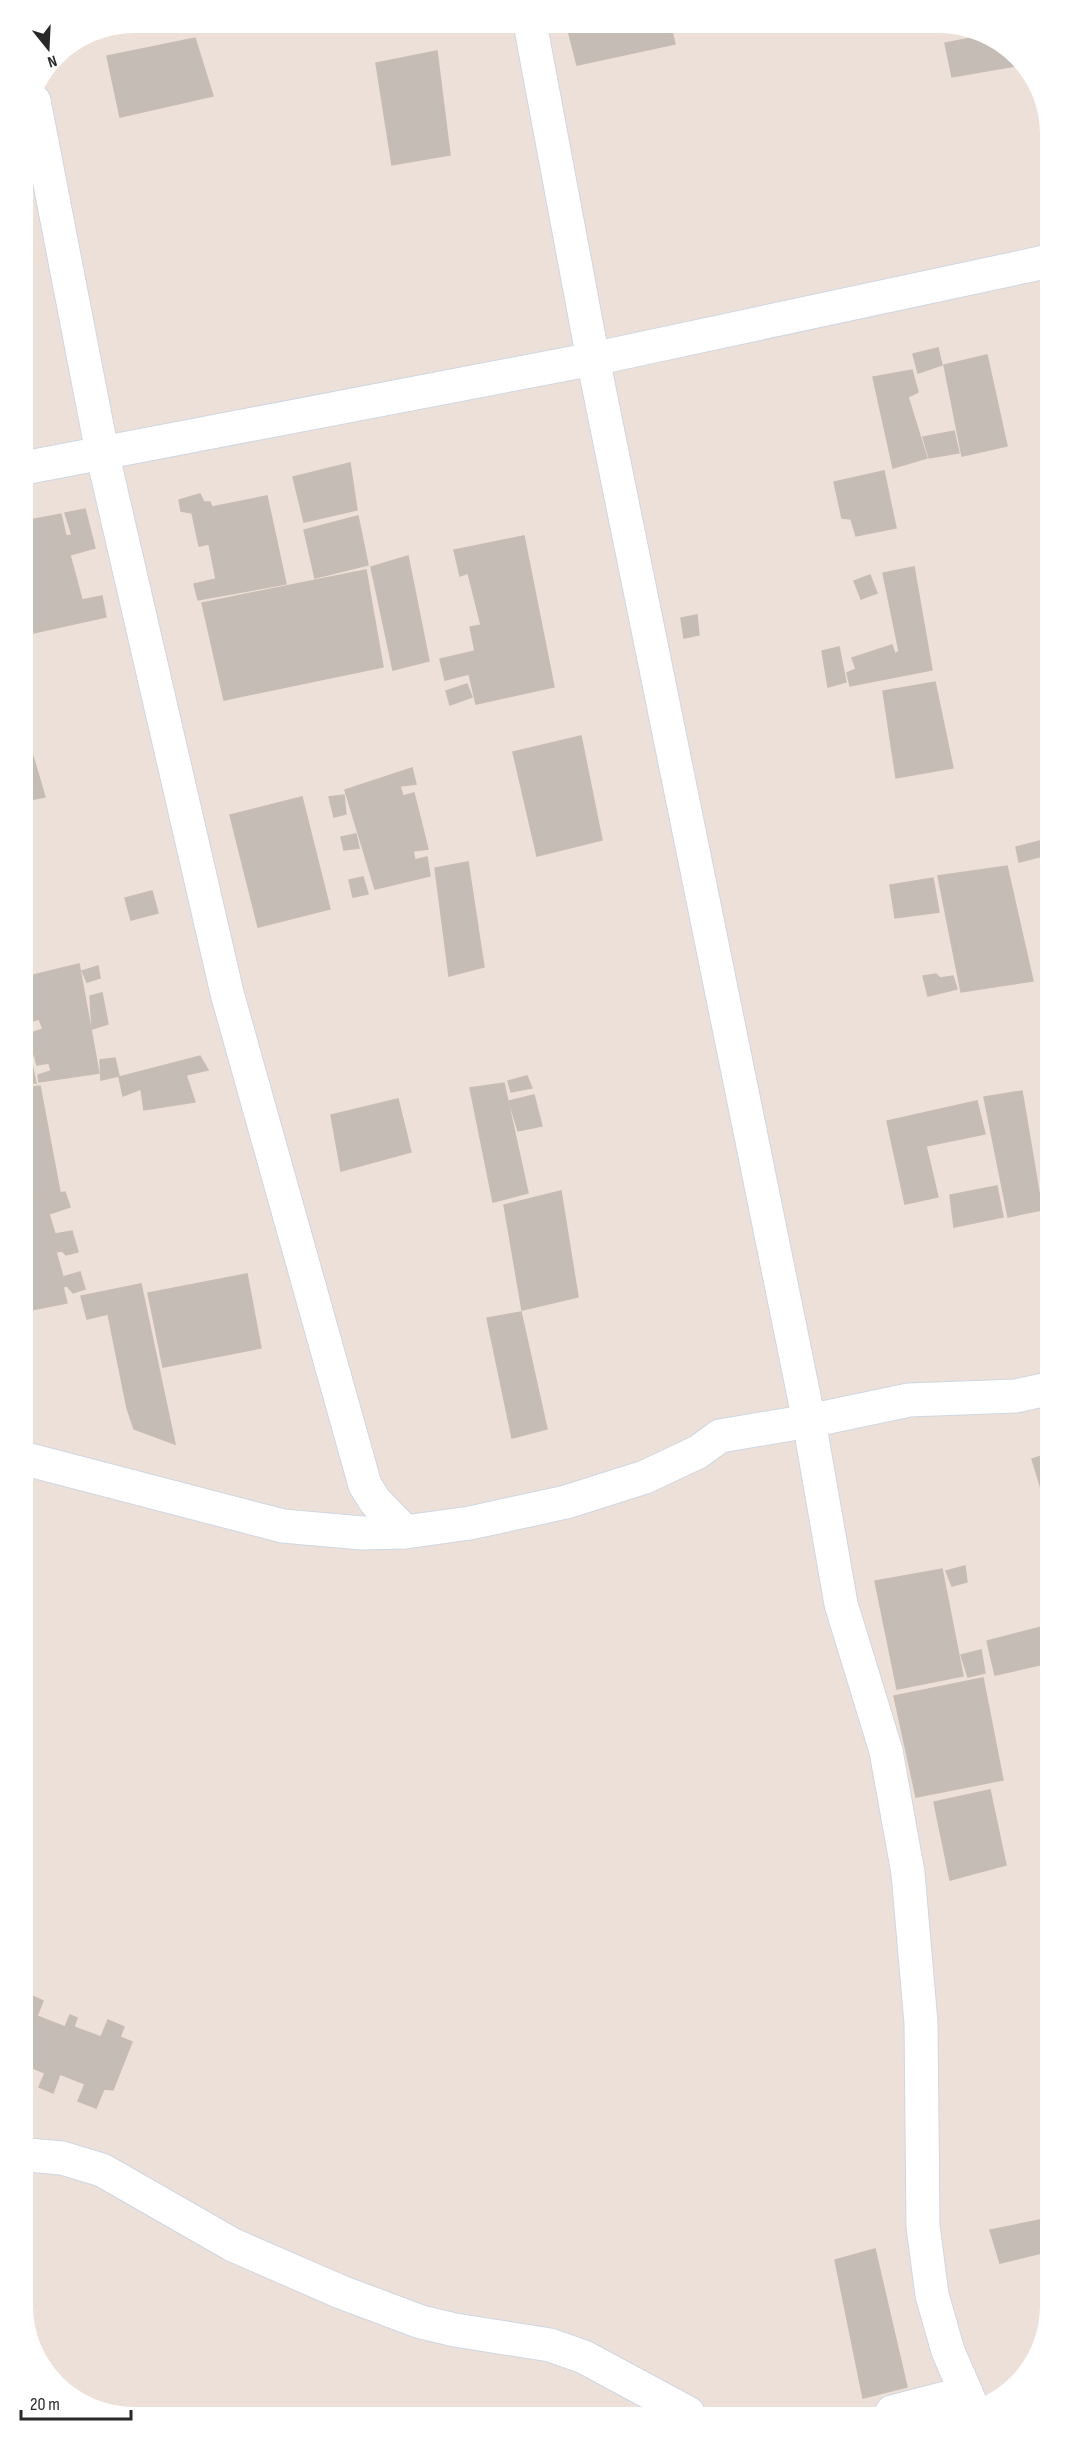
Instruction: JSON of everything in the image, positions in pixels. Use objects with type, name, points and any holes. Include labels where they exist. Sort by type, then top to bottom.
[{"type":"street","points":[[532,33],[593,359],[809,1422],[841,1604],[886,1751],[908,1873],[921,2024],[923,2226],[932,2295],[948,2350],[970,2402],[931,2407]]},
{"type":"street","points":[[36,111],[102,452],[227,993],[366,1485],[375,1501],[405,1532]]},
{"type":"street","points":[[33,466],[593,359],[1040,263]]},
{"type":"street","points":[[33,1461],[283,1526],[362,1533],[405,1532],[470,1524],[566,1502],[645,1477],[698,1452],[720,1436],[809,1422],[909,1400],[1016,1396],[1040,1391]]},
{"type":"street","points":[[33,2155],[62,2158],[102,2170],[233,2246],[341,2292],[421,2322],[455,2330],[550,2345],[584,2357],[675,2407]]},
{"type":"building","points":[[569,33],[672,33],[675,44],[577,65]]},
{"type":"building","points":[[195,38],[213,96],[120,117],[107,56]]},
{"type":"building","points":[[970,38],[978,41],[990,46],[1014,66],[952,77],[945,43]]},
{"type":"building","points":[[437,51],[450,155],[392,165],[376,63]]},
{"type":"building","points":[[938,348],[942,365],[918,373],[913,354]]},
{"type":"building","points":[[987,355],[1007,446],[962,456],[944,365]]},
{"type":"building","points":[[912,370],[918,392],[908,397],[927,458],[893,468],[873,377]]},
{"type":"building","points":[[954,431],[959,453],[929,458],[923,437]]},
{"type":"building","points":[[350,463],[357,510],[304,522],[293,477]]},
{"type":"building","points":[[884,471],[896,528],[856,536],[851,519],[842,518],[834,482]]},
{"type":"building","points":[[200,494],[204,502],[210,502],[212,507],[267,496],[286,584],[198,600],[194,584],[216,579],[209,544],[199,546],[192,513],[181,511],[179,500]]},
{"type":"building","points":[[85,509],[95,548],[70,555],[82,600],[102,596],[106,617],[33,633],[33,519],[61,514],[66,536],[72,535],[65,513]]},
{"type":"building","points":[[358,516],[368,565],[315,578],[304,530]]},
{"type":"building","points":[[524,536],[554,687],[476,704],[469,674],[445,680],[440,659],[475,651],[470,627],[481,625],[468,573],[460,576],[454,550]]},
{"type":"building","points":[[408,556],[429,661],[393,670],[371,567]]},
{"type":"building","points":[[914,567],[932,670],[850,686],[847,673],[856,669],[852,658],[892,645],[895,654],[899,651],[883,573]]},
{"type":"building","points":[[366,570],[383,667],[224,700],[202,603]]},
{"type":"building","points":[[870,575],[877,593],[861,599],[854,581]]},
{"type":"building","points":[[697,615],[699,635],[684,638],[681,618]]},
{"type":"building","points":[[839,647],[846,682],[828,687],[822,651]]},
{"type":"building","points":[[935,682],[953,768],[896,778],[883,691]]},
{"type":"building","points":[[467,684],[472,697],[450,705],[446,691]]},
{"type":"building","points":[[581,736],[602,840],[537,856],[513,752]]},
{"type":"building","points":[[33,756],[45,797],[33,799]]},
{"type":"building","points":[[412,768],[416,784],[400,786],[403,796],[414,793],[428,849],[413,851],[415,860],[427,857],[430,876],[375,889],[345,790]]},
{"type":"building","points":[[344,795],[346,814],[334,817],[329,797]]},
{"type":"building","points":[[302,797],[330,909],[258,927],[230,815]]},
{"type":"building","points":[[356,834],[359,848],[344,850],[341,837]]},
{"type":"building","points":[[1040,841],[1040,857],[1019,862],[1016,847]]},
{"type":"building","points":[[468,862],[484,967],[449,976],[435,868]]},
{"type":"building","points":[[1007,866],[1033,981],[961,992],[938,876]]},
{"type":"building","points":[[363,877],[368,894],[353,897],[349,880]]},
{"type":"building","points":[[933,878],[939,912],[895,918],[890,885]]},
{"type":"building","points":[[152,891],[158,913],[131,920],[125,898]]},
{"type":"building","points":[[79,964],[99,1073],[39,1082],[38,1075],[51,1071],[49,1063],[37,1065],[33,1051],[33,1032],[43,1029],[39,1019],[33,1021],[33,975]]},
{"type":"building","points":[[98,966],[100,978],[87,982],[82,971]]},
{"type":"building","points":[[936,974],[940,978],[953,976],[957,989],[928,996],[923,976]]},
{"type":"building","points":[[102,993],[108,1024],[92,1029],[90,996]]},
{"type":"building","points":[[200,1056],[208,1070],[186,1075],[195,1102],[144,1110],[141,1089],[123,1096],[119,1077]]},
{"type":"building","points":[[115,1058],[119,1076],[101,1080],[100,1060]]},
{"type":"building","points":[[527,1076],[532,1088],[511,1092],[508,1081]]},
{"type":"building","points":[[504,1083],[528,1193],[493,1202],[470,1088]]},
{"type":"building","points":[[40,1086],[60,1192],[33,1197],[33,1087]]},
{"type":"building","points":[[1022,1091],[1040,1198],[1040,1210],[1008,1217],[984,1097]]},
{"type":"building","points":[[534,1095],[542,1126],[518,1131],[509,1101]]},
{"type":"building","points":[[398,1099],[411,1152],[341,1171],[331,1115]]},
{"type":"building","points":[[977,1101],[985,1134],[926,1146],[938,1197],[905,1204],[887,1121]]},
{"type":"building","points":[[997,1186],[1003,1217],[954,1227],[950,1195]]},
{"type":"building","points":[[561,1191],[578,1297],[522,1310],[504,1205]]},
{"type":"building","points":[[65,1192],[70,1207],[49,1214],[55,1234],[72,1231],[78,1252],[66,1255],[62,1251],[56,1252],[63,1277],[80,1272],[85,1289],[73,1293],[67,1286],[63,1287],[67,1303],[33,1310],[33,1197]]},
{"type":"building","points":[[247,1274],[261,1348],[163,1367],[148,1293]]},
{"type":"building","points":[[141,1284],[175,1444],[134,1429],[127,1408],[108,1314],[87,1319],[81,1296]]},
{"type":"building","points":[[521,1312],[547,1429],[512,1438],[487,1318]]},
{"type":"building","points":[[1040,1456],[1040,1485],[1032,1459]]},
{"type":"building","points":[[965,1566],[967,1582],[952,1586],[946,1571]]},
{"type":"building","points":[[942,1569],[963,1676],[897,1689],[875,1581]]},
{"type":"building","points":[[1040,1627],[1040,1665],[995,1675],[987,1641]]},
{"type":"building","points":[[981,1650],[985,1673],[968,1677],[961,1655]]},
{"type":"building","points":[[983,1678],[1003,1780],[916,1797],[894,1696]]},
{"type":"building","points":[[990,1790],[1006,1865],[950,1880],[934,1802]]},
{"type":"building","points":[[33,1996],[43,2001],[37,2016],[65,2027],[70,2015],[77,2018],[74,2027],[101,2037],[108,2020],[124,2027],[120,2037],[132,2042],[113,2090],[104,2089],[96,2108],[78,2101],[85,2084],[60,2074],[53,2093],[39,2087],[45,2073],[33,2068]]},
{"type":"building","points":[[1040,2220],[1040,2253],[1000,2263],[990,2230]]},
{"type":"building","points":[[875,2249],[907,2387],[863,2398],[835,2260]]}]
